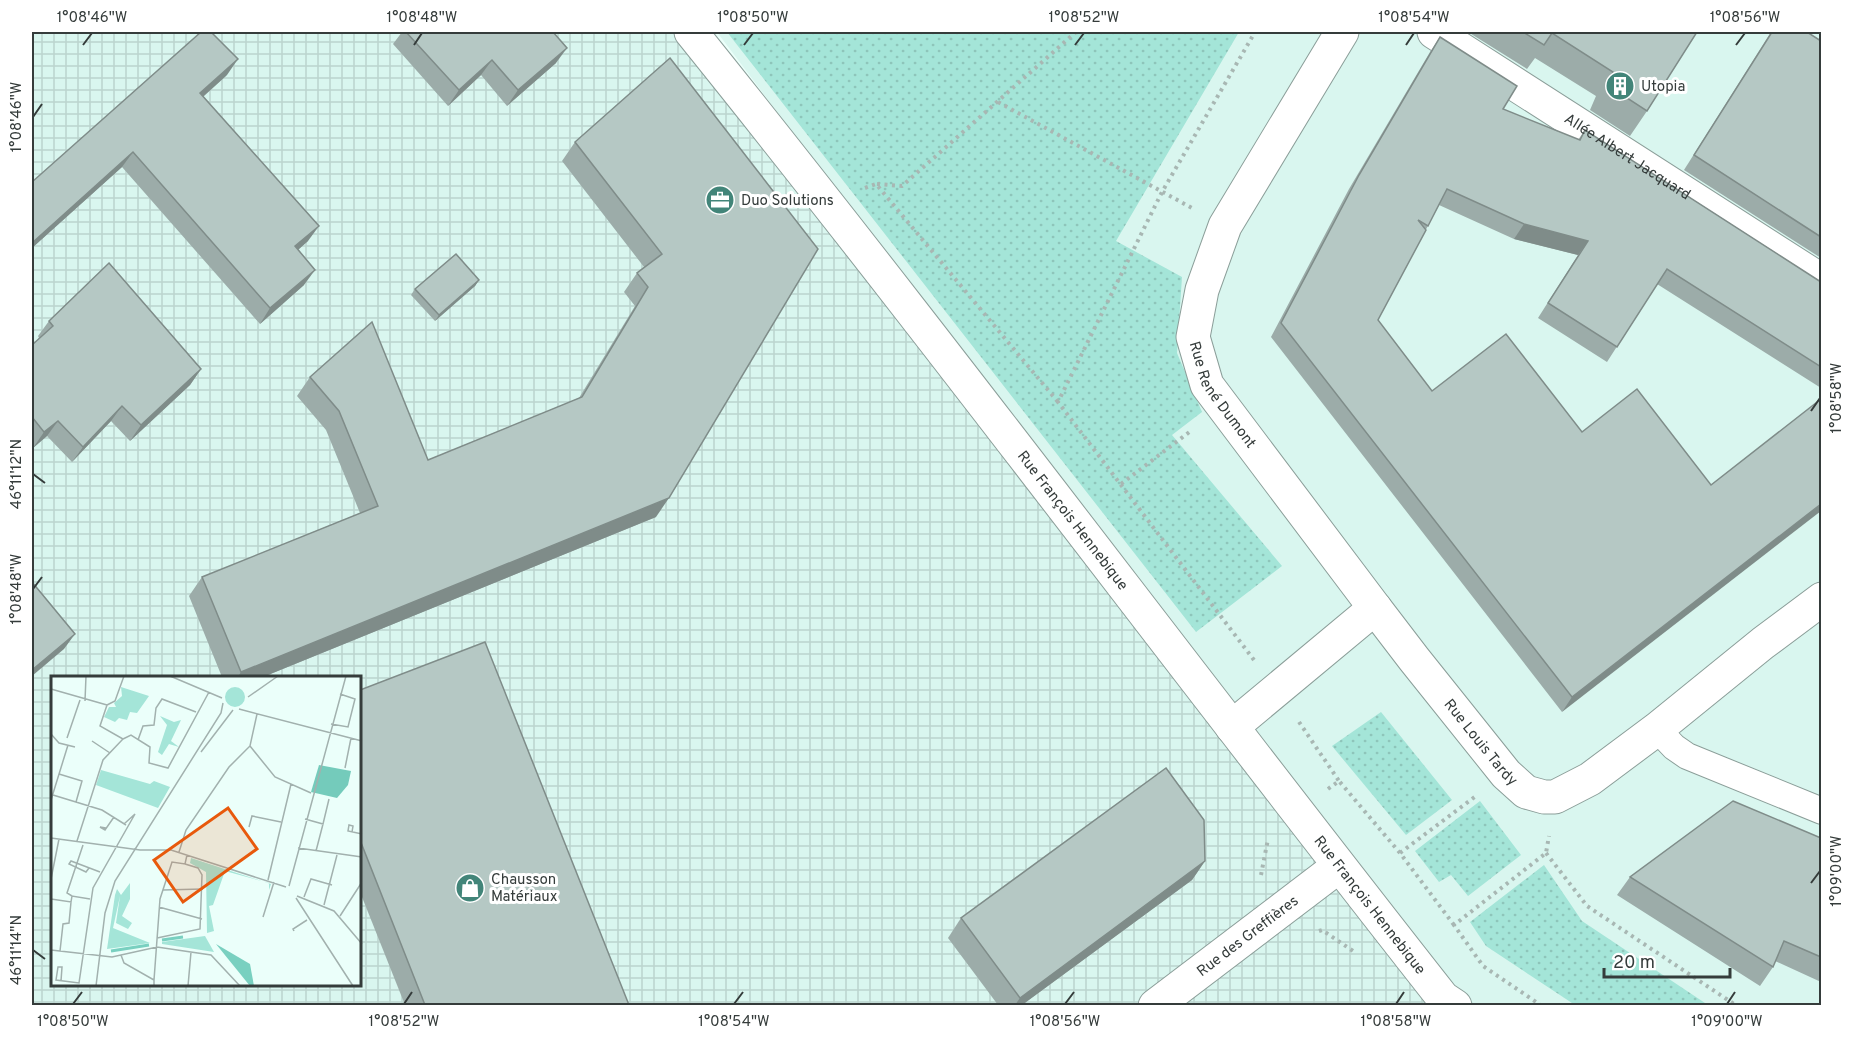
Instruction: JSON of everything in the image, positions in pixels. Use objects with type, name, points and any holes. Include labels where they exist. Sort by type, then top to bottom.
[{"type":"street","name":"Rue François Hennebique","points":[[691,32],[828,202],[1339,866],[1443,998],[1455,1005]]},
{"type":"street","name":"Rue René Dumont","points":[[1342,32],[1225,226],[1202,290],[1193,337],[1207,385],[1375,608]]},
{"type":"street","name":"Allée Albert Jacquard","points":[[1434,32],[1821,281]]},
{"type":"street","points":[[1555,797],[1590,779],[1821,599]]},
{"type":"street","points":[[1232,727],[1375,608]]},
{"type":"street","name":"Rue Louis Tardy","points":[[1375,608],[1506,774],[1527,792],[1555,797]]},
{"type":"street","name":"Rue des Greffières","points":[[1155,1005],[1339,866]]},
{"type":"lane","points":[[1657,729],[1674,747],[1687,756],[1821,811]]},
{"type":"path","points":[[828,202],[876,184],[902,186],[1076,32]]},
{"type":"path","points":[[998,102],[1225,226]]},
{"type":"path","points":[[876,184],[1058,402]]},
{"type":"path","points":[[1121,484],[1223,407]]},
{"type":"path","points":[[1277,690],[1339,781]]},
{"type":"path","points":[[1400,853],[1483,791]]},
{"type":"path","points":[[1542,1005],[1483,966],[1454,925],[1546,853],[1555,797]]},
{"type":"path","points":[[1546,853],[1587,906],[1737,1005]]},
{"type":"shaded area","points":[[32,32],[691,32],[1455,1005],[32,1005]]},
{"type":"shaded area","points":[[717,32],[1821,32],[1821,1005],[1455,1006],[1443,998]]},
{"type":"green space","points":[[727,32],[1239,32],[1116,241],[1182,277],[1177,353],[1202,412],[1172,435],[1282,566],[1196,632]]},
{"type":"green space","points":[[1381,712],[1452,800],[1406,835],[1332,746]]},
{"type":"green space","points":[[1480,801],[1521,855],[1468,896],[1451,875],[1439,882],[1415,851]]},
{"type":"green space","points":[[1544,865],[1582,921],[1708,1005],[1575,1005],[1486,946],[1470,922]]},
{"type":"building","points":[[201,32],[211,32],[238,59],[200,93],[319,226],[295,246],[315,270],[270,308],[133,152],[32,243],[32,182]]},
{"type":"building","points":[[406,32],[553,32],[567,48],[518,90],[492,60],[459,90]]},
{"type":"building","name":"Utopia","points":[[1523,32],[1697,32],[1647,111],[1607,85],[1613,72],[1552,33],[1544,45]]},
{"type":"building","points":[[1772,32],[1807,32],[1821,41],[1821,237],[1694,155]]},
{"type":"building","points":[[1440,37],[1517,86],[1503,109],[1580,140],[1585,130],[1821,282],[1821,367],[1667,269],[1617,347],[1548,303],[1588,241],[1524,224],[1447,189],[1428,226],[1418,220],[1426,230],[1378,320],[1432,391],[1506,334],[1582,432],[1637,389],[1711,485],[1821,399],[1821,504],[1572,697],[1281,323],[1359,175]]},
{"type":"building","points":[[670,58],[818,249],[669,498],[241,672],[202,577],[378,506],[339,411],[310,377],[372,322],[428,460],[582,397],[648,287],[637,273],[662,254],[575,142]]},
{"type":"building","points":[[456,254],[479,280],[439,315],[415,289]]},
{"type":"building","points":[[109,263],[201,369],[141,425],[122,406],[83,447],[58,421],[44,432],[32,417],[32,345],[53,326],[49,321]]},
{"type":"building","points":[[32,582],[75,634],[32,670]]},
{"type":"building","points":[[485,642],[629,1005],[425,1005],[362,845],[362,689]]},
{"type":"building","points":[[1166,768],[1204,820],[1205,861],[1020,998],[961,918]]},
{"type":"building","points":[[1733,801],[1821,838],[1821,957],[1784,941],[1773,967],[1630,877]]},
{"type":"place","name":"Utopia","points":[[1620,86]]},
{"type":"place","name":"Duo Solutions","points":[[720,200]]},
{"type":"place","name":"Chausson Matériaux","points":[[470,888]]}]
